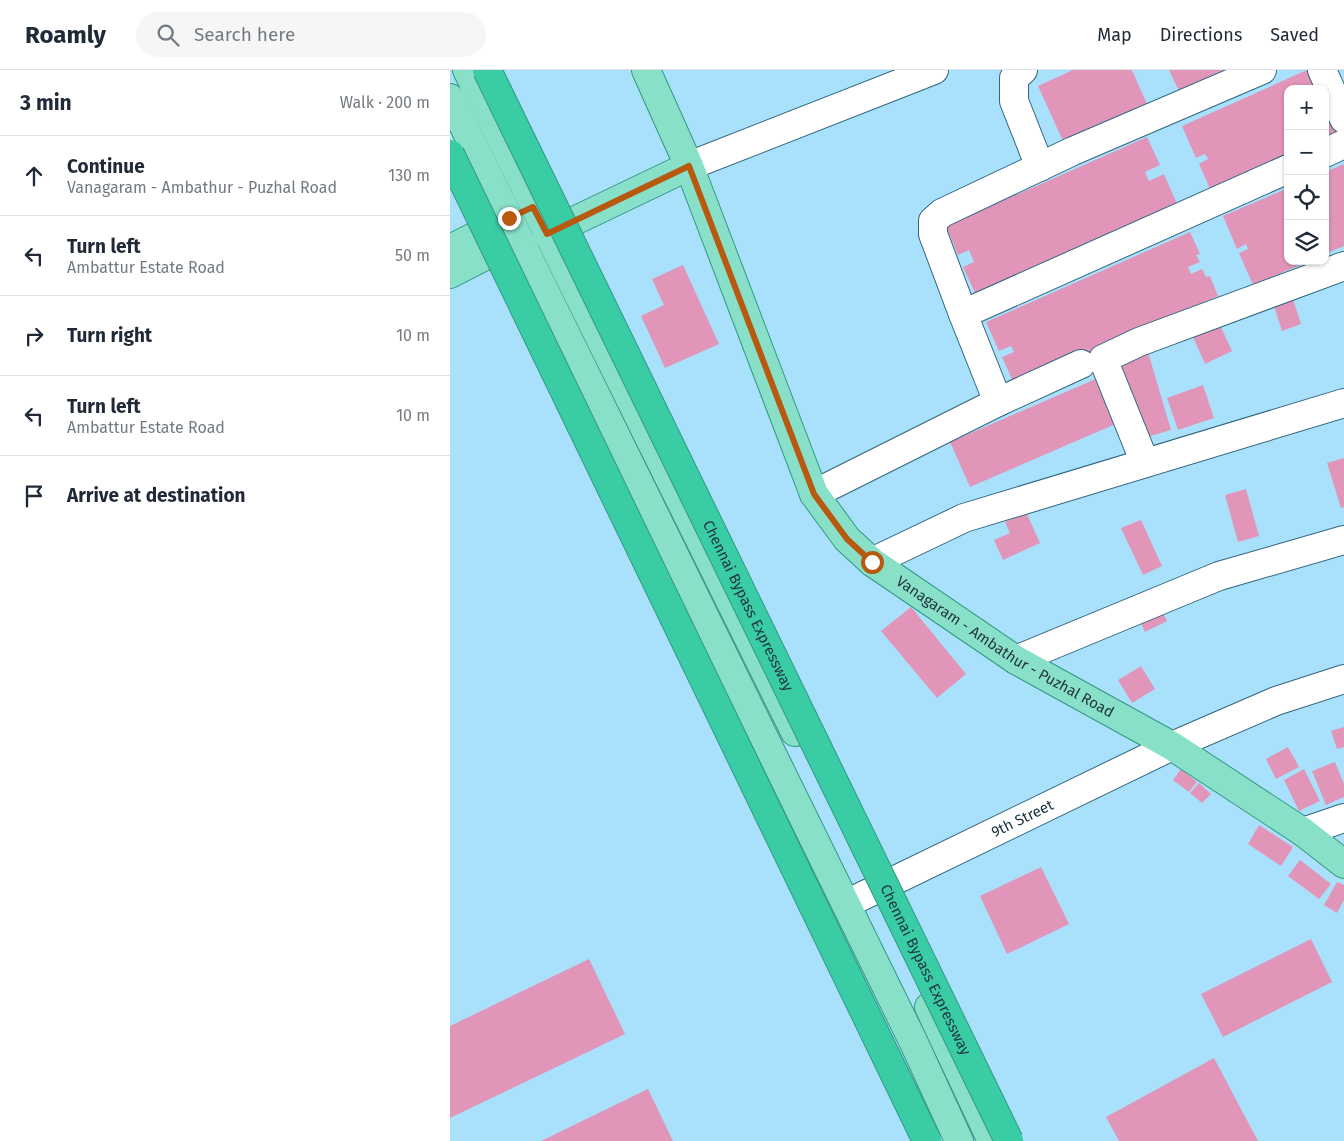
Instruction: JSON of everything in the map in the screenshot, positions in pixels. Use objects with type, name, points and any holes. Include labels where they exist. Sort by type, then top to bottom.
[{"type":"highway","name":"Chennai Bypass Expressway","points":[[487,70],[1008,1141]]},
{"type":"highway","points":[[450,154],[927,1141]]},
{"type":"main road","points":[[467,70],[541,222],[578,290],[663,468],[874,892],[992,1141]]},
{"type":"main road","name":"Vanagaram - Ambathur - Puzhal Road","points":[[646,70],[689,166],[814,494],[847,539],[872,562],[1016,660],[1172,746],[1303,832],[1344,864]]},
{"type":"main road","points":[[450,98],[846,904],[959,1141]]},
{"type":"main road","points":[[450,249],[514,228],[541,222],[689,166]]},
{"type":"main road","points":[[450,274],[514,228]]},
{"type":"street","points":[[689,166],[934,70]]},
{"type":"street","points":[[1023,70],[1014,78],[1014,101],[1040,167]]},
{"type":"street","points":[[998,402],[962,314],[933,234],[933,221],[942,213],[1040,167],[1262,70]]},
{"type":"street","points":[[1322,70],[1344,119]]},
{"type":"street","points":[[1329,151],[1344,144]]},
{"type":"street","points":[[962,314],[1284,171]]},
{"type":"street","points":[[1145,463],[1103,359],[1139,342],[1344,266]]},
{"type":"street","points":[[814,494],[998,402],[1081,364]]},
{"type":"street","points":[[872,562],[964,518],[1344,403]]},
{"type":"street","points":[[1016,660],[1219,576],[1344,540]]},
{"type":"street","name":"9th Street","points":[[846,904],[1172,746],[1276,701],[1344,679]]},
{"type":"street","points":[[1303,832],[1344,818]]},
{"type":"building","points":[[1073,70],[1132,70],[1147,104],[1063,141],[1038,86]]},
{"type":"building","points":[[1169,70],[1224,70],[1179,91]]},
{"type":"building","points":[[1307,70],[1319,70],[1324,85],[1284,85],[1284,161],[1212,193],[1199,164],[1208,159],[1205,154],[1196,158],[1182,126]]},
{"type":"building","points":[[1329,113],[1344,134],[1329,141]]},
{"type":"building","points":[[1147,137],[1160,165],[1145,172],[1149,181],[1164,174],[1178,206],[977,297],[963,267],[974,262],[969,250],[958,255],[946,226]]},
{"type":"building","points":[[1344,164],[1344,246],[1329,252],[1329,175],[1329,170]]},
{"type":"building","points":[[1284,190],[1284,265],[1300,265],[1253,285],[1239,253],[1248,249],[1246,244],[1237,249],[1223,216]]},
{"type":"building","points":[[1190,232],[1200,254],[1196,255],[1200,262],[1188,267],[1191,274],[1202,269],[1206,277],[1210,276],[1218,296],[1015,386],[1002,357],[1014,352],[1011,346],[999,351],[986,322]]},
{"type":"building","points":[[683,265],[719,344],[665,368],[641,316],[664,305],[652,279]]},
{"type":"building","points":[[1291,293],[1301,324],[1282,331],[1272,300]]},
{"type":"building","points":[[1220,325],[1232,351],[1205,364],[1193,337]]},
{"type":"building","points":[[1148,352],[1171,430],[1144,438],[1120,361]]},
{"type":"building","points":[[1098,378],[1118,423],[970,487],[950,442]]},
{"type":"building","points":[[1203,385],[1214,418],[1178,430],[1167,398]]},
{"type":"building","points":[[1344,458],[1344,507],[1341,508],[1327,463]]},
{"type":"building","points":[[1246,489],[1259,536],[1238,542],[1225,495]]},
{"type":"building","points":[[1026,512],[1040,543],[1003,560],[994,540],[1010,533],[1005,522]]},
{"type":"building","points":[[1141,520],[1162,566],[1143,575],[1121,528]]},
{"type":"building","points":[[1157,602],[1167,621],[1145,632],[1136,612]]},
{"type":"building","points":[[911,607],[966,674],[937,698],[881,631]]},
{"type":"building","points":[[1141,666],[1155,689],[1132,703],[1118,680]]},
{"type":"building","points":[[1344,727],[1344,747],[1337,749],[1331,731]]},
{"type":"building","points":[[1288,747],[1299,767],[1276,779],[1266,759]]},
{"type":"building","points":[[1335,762],[1344,784],[1344,797],[1326,805],[1312,771]]},
{"type":"building","points":[[1181,769],[1197,782],[1189,792],[1173,780]]},
{"type":"building","points":[[1304,769],[1320,801],[1299,811],[1284,780]]},
{"type":"building","points":[[1199,783],[1211,794],[1202,803],[1190,793]]},
{"type":"building","points":[[1259,825],[1293,847],[1281,866],[1248,844]]},
{"type":"building","points":[[1300,860],[1331,884],[1319,899],[1288,876]]},
{"type":"building","points":[[1041,867],[1069,924],[1007,954],[980,896]]},
{"type":"building","points":[[1337,882],[1344,885],[1344,900],[1337,913],[1324,905]]},
{"type":"building","points":[[1311,939],[1332,982],[1223,1037],[1201,994]]},
{"type":"building","points":[[589,959],[625,1034],[450,1118],[450,1026]]},
{"type":"building","points":[[1214,1058],[1258,1141],[1119,1141],[1106,1117]]},
{"type":"building","points":[[648,1089],[673,1141],[541,1141]]},
{"type":"route","points":[[509,218],[533,207],[547,234],[689,166],[814,494],[847,539],[872,562]]}]
